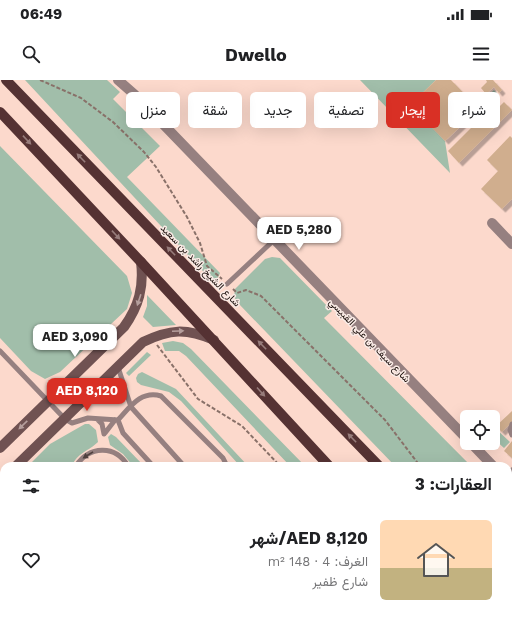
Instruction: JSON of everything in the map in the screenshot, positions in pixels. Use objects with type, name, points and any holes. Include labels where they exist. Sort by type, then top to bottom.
[{"type":"main road","name":"شارع الشيخ راشد بن سعيد","points":[[6,80],[376,462]]},
{"type":"main road","points":[[0,112],[214,340],[325,462]]},
{"type":"main road","points":[[0,448],[124,327],[133,314],[140,296],[142,285],[141,262]]},
{"type":"main road","points":[[21,462],[143,342],[166,332],[179,331],[192,332],[214,340]]},
{"type":"street","name":"شارع سيف بن علي القبيسي","points":[[118,80],[134,94],[460,432]]},
{"type":"street","points":[[492,223],[512,244]]},
{"type":"street","points":[[478,450],[489,462]]},
{"type":"lane","points":[[227,284],[274,240]]},
{"type":"lane","points":[[0,351],[65,419],[72,423],[88,418],[116,420]]},
{"type":"lane","points":[[118,367],[131,407],[180,462]]},
{"type":"lane","points":[[97,419],[102,424],[104,434],[116,420],[141,397],[148,394],[161,396],[223,458],[225,462]]},
{"type":"lane","points":[[116,420],[123,433],[149,462]]},
{"type":"lane","points":[[512,424],[510,430],[512,435]]},
{"type":"lane","points":[[79,462],[85,455],[93,451],[103,450],[116,454],[124,462]]},
{"type":"path","points":[[152,338],[198,400],[242,426],[276,462]]},
{"type":"green space","points":[[25,80],[107,80],[120,92],[113,99],[126,112],[126,128],[142,128],[160,146],[127,177],[220,273],[215,284]]},
{"type":"green space","points":[[360,80],[436,80],[424,92],[386,92],[386,107],[378,99],[378,92],[372,92]]},
{"type":"green space","points":[[406,128],[432,128],[445,141],[450,173]]},
{"type":"green space","points":[[0,146],[127,276],[132,293],[127,309],[60,372],[45,379],[31,371],[0,338]]},
{"type":"green space","points":[[272,257],[280,258],[332,311],[324,318],[467,462],[391,462],[239,304],[234,297],[235,289],[265,259]]},
{"type":"green space","points":[[147,295],[176,325],[153,327],[143,317],[147,306]]},
{"type":"green space","points":[[173,341],[183,343],[191,349],[301,462],[286,462],[186,356],[179,351],[165,351],[162,343]]},
{"type":"green space","points":[[147,352],[151,355],[129,376],[126,373]]},
{"type":"green space","points":[[142,372],[176,389],[244,462],[236,462],[181,401],[169,392],[141,385],[137,382],[136,378],[138,374]]},
{"type":"green space","points":[[85,424],[89,424],[96,430],[98,442],[80,455],[74,462],[32,462],[50,444]]},
{"type":"green space","points":[[500,433],[510,442],[504,448],[500,444]]},
{"type":"green space","points":[[111,434],[116,437],[140,462],[130,462],[123,454],[110,445],[108,437]]},
{"type":"building","points":[[436,80],[451,80],[463,92],[448,92],[448,128],[459,128],[445,141],[432,128],[440,128],[440,92],[424,92]]},
{"type":"building","points":[[486,80],[493,80],[502,90],[498,92],[494,87],[488,92],[484,92],[481,88],[487,82]]},
{"type":"building","points":[[504,102],[512,110],[500,122],[500,106]]},
{"type":"building","points":[[471,128],[494,128],[459,163],[448,151]]},
{"type":"building","points":[[510,136],[512,138],[512,199],[502,209],[481,189],[498,171],[487,160]]},
{"type":"building","points":[[512,411],[512,422],[502,432],[500,430],[500,422]]},
{"type":"building","points":[[512,441],[512,458],[504,451]]}]
